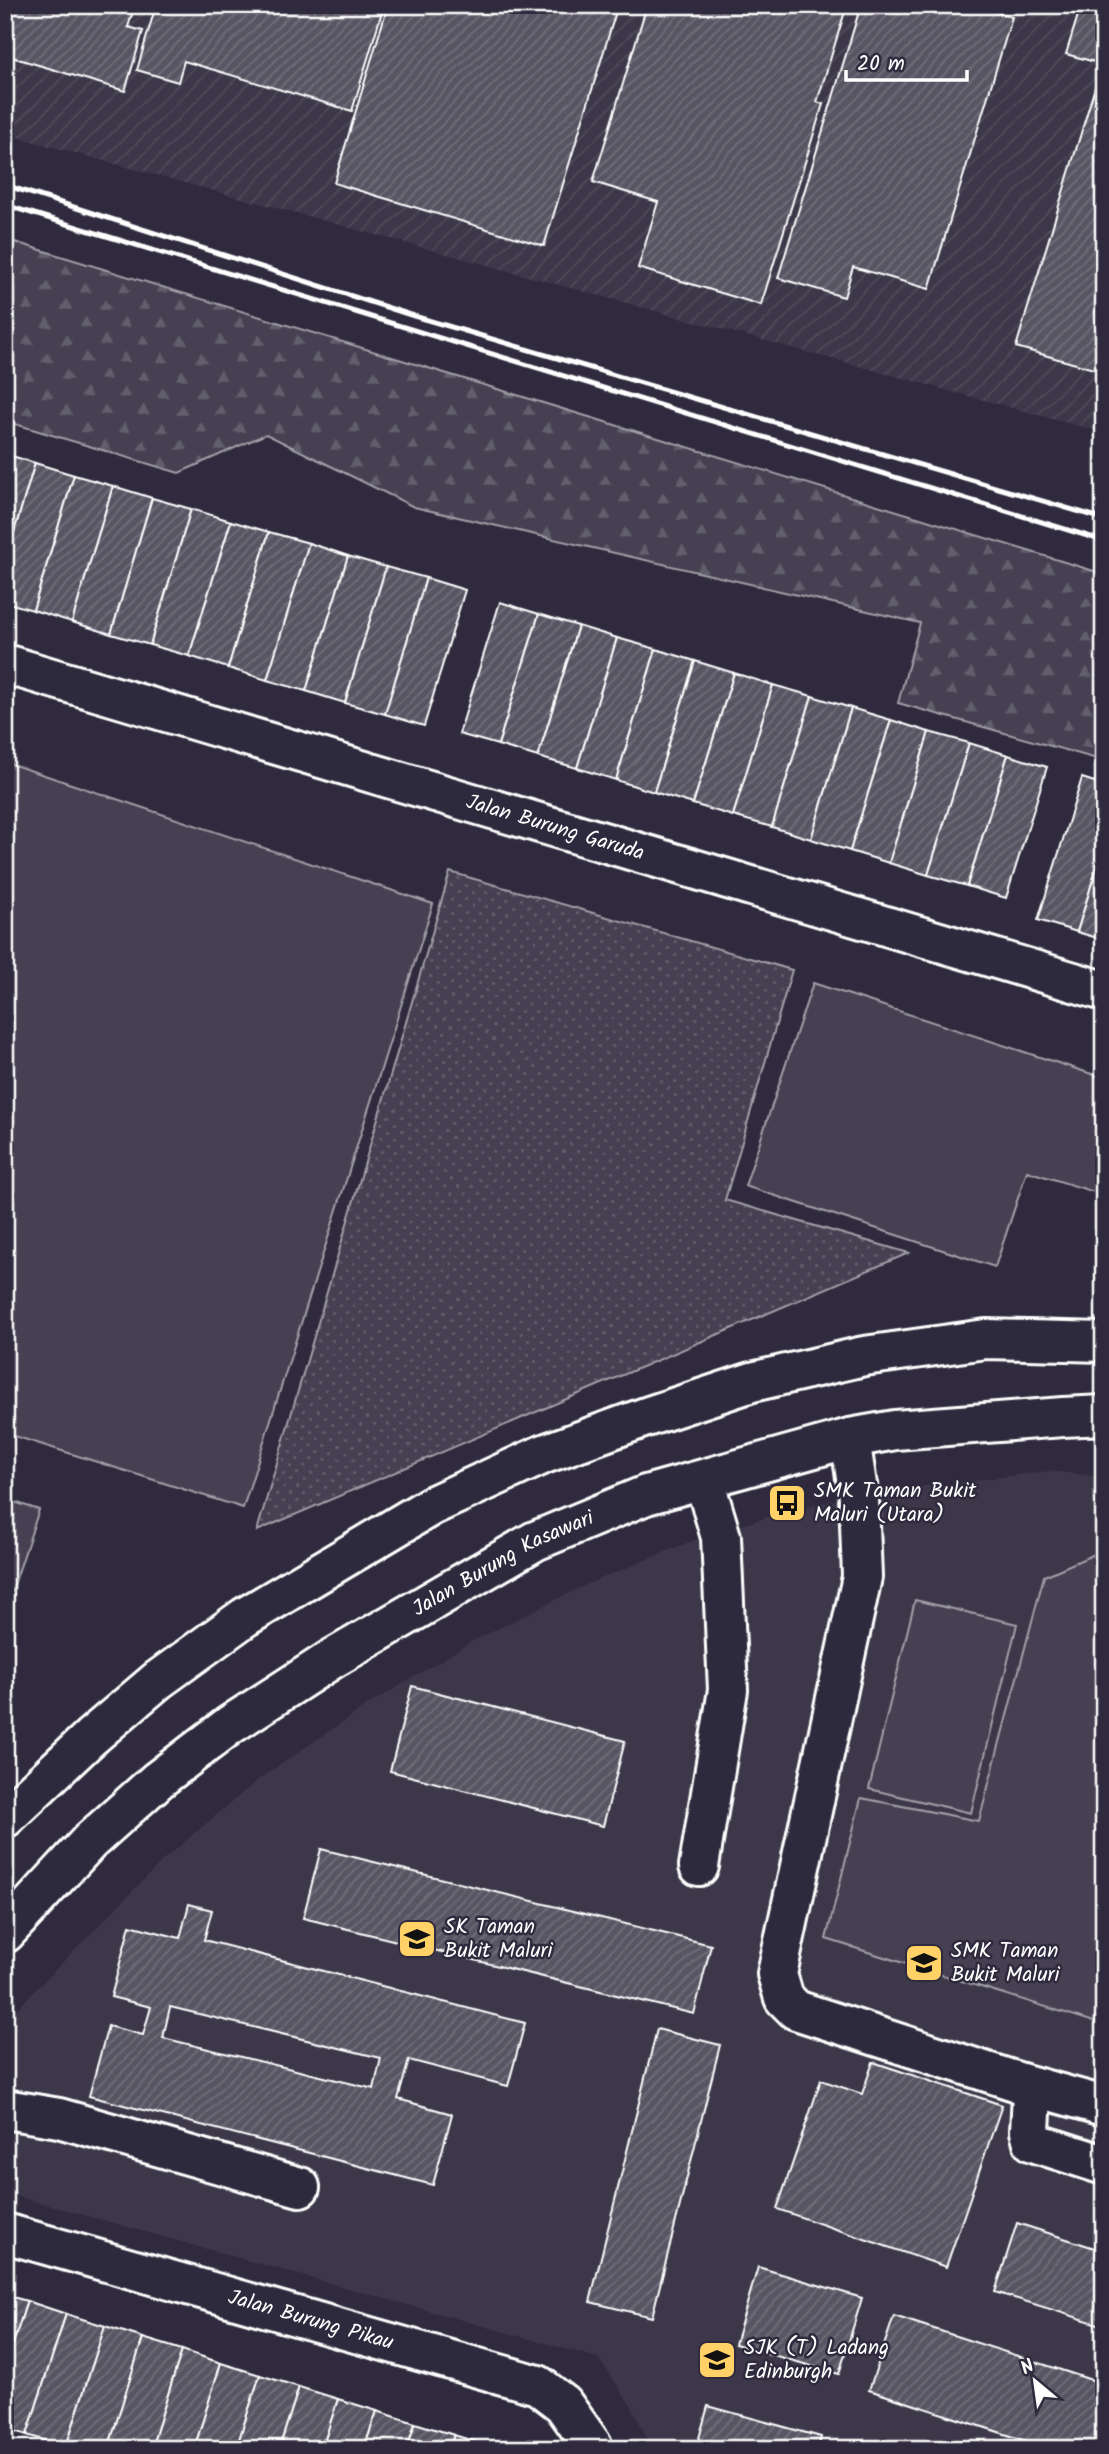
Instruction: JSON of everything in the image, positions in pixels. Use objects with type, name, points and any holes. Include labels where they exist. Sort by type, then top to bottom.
[{"type":"street","name":"Jalan Burung Garuda","points":[[5,664],[1104,991]]},
{"type":"street","points":[[5,1818],[91,1737],[158,1680],[245,1617],[431,1506],[544,1454],[752,1382],[864,1356],[986,1339],[1104,1342]]},
{"type":"street","name":"Jalan Burung Kasawari","points":[[5,1933],[90,1841],[159,1780],[230,1725],[332,1659],[535,1541],[646,1495],[850,1438],[895,1430],[1104,1415]]},
{"type":"street","points":[[850,1438],[859,1498],[862,1577],[777,1974],[784,1998],[796,2010],[1104,2106]]},
{"type":"street","points":[[699,1866],[727,1690],[721,1537],[704,1480]]},
{"type":"street","points":[[1021,2082],[1032,2094],[1030,2131],[1033,2141],[1104,2165]]},
{"type":"street","points":[[5,2109],[59,2118],[300,2187]]},
{"type":"street","name":"Jalan Burung Pikau","points":[[5,2233],[538,2385],[563,2404],[591,2447]]},
{"type":"shaded area","points":[[5,5],[1104,5],[1104,433],[5,134]]},
{"type":"shaded area","points":[[1050,1471],[1104,1477],[1104,2449],[652,2449],[632,2407],[598,2358],[5,2193],[5,2021],[165,1858],[259,1779],[366,1706],[471,1642],[583,1586],[694,1540],[767,1517],[858,1494]]},
{"type":"green space","points":[[5,239],[1104,574],[1104,761],[898,703],[920,623],[414,507],[266,434],[179,473],[5,421]]},
{"type":"green space","points":[[5,762],[433,904],[243,1508],[5,1433]]},
{"type":"green space","points":[[450,872],[792,970],[725,1200],[909,1253],[257,1531]]},
{"type":"green space","points":[[813,983],[1104,1078],[1104,1195],[1027,1171],[995,1267],[745,1186]]},
{"type":"green space","points":[[5,1499],[39,1510],[5,1612]]},
{"type":"green space","points":[[1104,1550],[1104,2025],[826,1939],[861,1798],[979,1821],[1044,1576]]},
{"type":"green space","points":[[915,1600],[1017,1624],[971,1813],[869,1789]]},
{"type":"building","points":[[5,5],[135,5],[128,27],[143,31],[125,91],[5,55]]},
{"type":"building","points":[[156,5],[384,5],[352,111],[184,61],[178,82],[137,70]]},
{"type":"building","points":[[388,5],[618,5],[544,246],[334,183]]},
{"type":"building","points":[[647,5],[847,5],[817,102],[823,104],[761,305],[638,268],[658,202],[593,182]]},
{"type":"building","points":[[861,5],[973,5],[1012,17],[929,289],[853,267],[844,297],[778,278]]},
{"type":"building","points":[[1079,12],[1104,20],[1104,372],[1016,347],[1102,64],[1066,54]]},
{"type":"building","points":[[5,454],[35,463],[5,562]]},
{"type":"building","points":[[35,463],[74,475],[33,610],[5,602],[5,562]]},
{"type":"building","points":[[74,475],[113,486],[72,622],[33,610]]},
{"type":"building","points":[[113,486],[152,498],[111,634],[72,622]]},
{"type":"building","points":[[152,498],[191,509],[150,645],[111,634]]},
{"type":"building","points":[[191,509],[231,521],[189,656],[150,645]]},
{"type":"building","points":[[231,521],[269,532],[228,668],[189,656]]},
{"type":"building","points":[[269,532],[309,543],[267,680],[228,668]]},
{"type":"building","points":[[309,543],[348,556],[306,691],[267,680]]},
{"type":"building","points":[[348,556],[386,567],[345,703],[306,691]]},
{"type":"building","points":[[386,567],[426,578],[385,714],[345,703]]},
{"type":"building","points":[[426,578],[465,590],[424,726],[385,714]]},
{"type":"building","points":[[500,602],[539,614],[498,745],[459,734]]},
{"type":"building","points":[[539,614],[578,626],[538,757],[498,745]]},
{"type":"building","points":[[578,626],[617,638],[577,768],[538,757]]},
{"type":"building","points":[[617,638],[656,649],[616,780],[577,768]]},
{"type":"building","points":[[656,649],[695,661],[654,792],[616,780]]},
{"type":"building","points":[[695,661],[734,673],[693,804],[654,792]]},
{"type":"building","points":[[734,673],[773,685],[733,816],[693,804]]},
{"type":"building","points":[[773,685],[812,696],[772,827],[733,816]]},
{"type":"building","points":[[812,696],[851,708],[811,839],[772,827]]},
{"type":"building","points":[[851,708],[891,720],[850,851],[811,839]]},
{"type":"building","points":[[891,720],[929,732],[889,863],[850,851]]},
{"type":"building","points":[[929,732],[969,743],[928,875],[889,863]]},
{"type":"building","points":[[969,743],[1008,755],[967,886],[928,875]]},
{"type":"building","points":[[1008,755],[1047,767],[1006,898],[967,886]]},
{"type":"building","points":[[1082,778],[1104,785],[1104,844],[1077,932],[1038,920]]},
{"type":"building","points":[[1104,844],[1104,940],[1077,932]]},
{"type":"building","points":[[412,1686],[625,1741],[603,1826],[390,1771]]},
{"type":"building","points":[[321,1849],[711,1945],[694,2014],[303,1918]]},
{"type":"building","points":[[189,1904],[212,1910],[204,1940],[525,2023],[508,2086],[409,2060],[398,2099],[452,2114],[433,2185],[89,2096],[108,2026],[143,2035],[151,2007],[111,1997],[130,1925],[180,1938]],"holes":[[[170,2007],[381,2058],[374,2089],[163,2038]]]},
{"type":"building","points":[[657,2029],[720,2045],[652,2317],[590,2302]]},
{"type":"building","points":[[873,2062],[1002,2105],[946,2267],[777,2209],[821,2080],[862,2094]]},
{"type":"building","points":[[1017,2223],[1104,2251],[1104,2326],[995,2292]]},
{"type":"building","points":[[758,2267],[862,2298],[839,2374],[735,2344]]},
{"type":"building","points":[[5,2295],[27,2301],[5,2369]]},
{"type":"building","points":[[27,2301],[66,2314],[27,2435],[5,2428],[5,2369]]},
{"type":"building","points":[[66,2314],[105,2326],[66,2447],[27,2435]]},
{"type":"building","points":[[894,2316],[1104,2384],[1104,2449],[1051,2449],[869,2390]]},
{"type":"building","points":[[105,2326],[143,2338],[108,2449],[71,2449],[66,2447]]},
{"type":"building","points":[[143,2338],[182,2350],[151,2449],[108,2449]]},
{"type":"building","points":[[182,2350],[221,2363],[194,2449],[151,2449]]},
{"type":"building","points":[[221,2363],[260,2375],[236,2449],[194,2449]]},
{"type":"building","points":[[260,2375],[299,2387],[279,2449],[236,2449]]},
{"type":"building","points":[[299,2387],[338,2399],[322,2449],[279,2449]]},
{"type":"building","points":[[338,2399],[377,2411],[364,2449],[322,2449]]},
{"type":"building","points":[[708,2406],[821,2437],[818,2449],[696,2449]]},
{"type":"building","points":[[377,2411],[415,2423],[407,2449],[364,2449]]},
{"type":"building","points":[[415,2423],[454,2435],[449,2449],[407,2449]]},
{"type":"building","points":[[454,2435],[493,2447],[449,2449]]},
{"type":"railway","points":[[5,185],[414,316],[1104,519]]},
{"type":"railway","points":[[5,205],[1104,541]]},
{"type":"place","name":"SMK Taman Bukit Maluri (Utara)","points":[[787,1503]]},
{"type":"place","name":"SK Taman Bukit Maluri","points":[[417,1939]]},
{"type":"place","name":"SMK Taman Bukit Maluri","points":[[924,1963]]},
{"type":"place","name":"SJK (T) Ladang Edinburgh","points":[[717,2360]]}]
